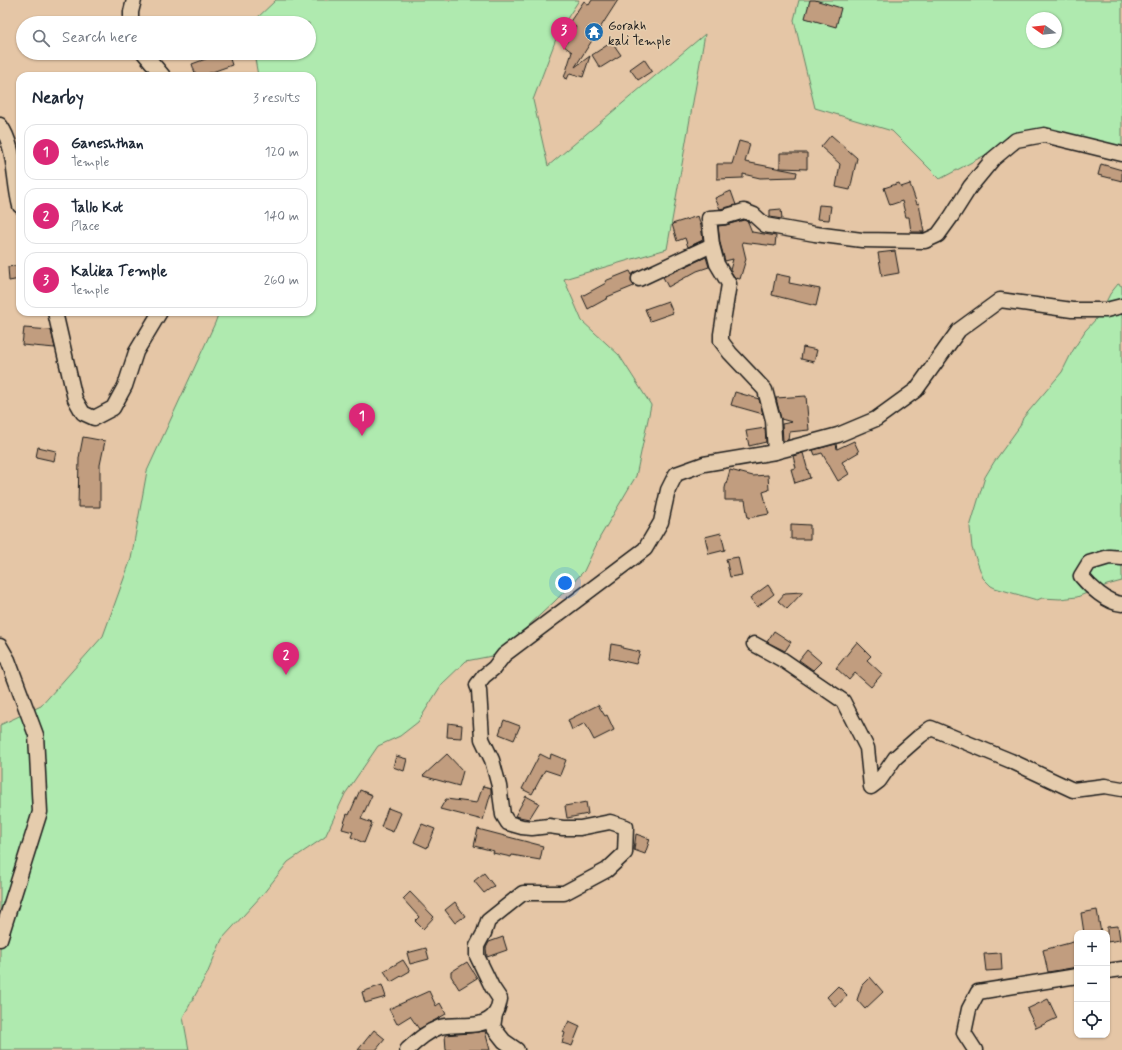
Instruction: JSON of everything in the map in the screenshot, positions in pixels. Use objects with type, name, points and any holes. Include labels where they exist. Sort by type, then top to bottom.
[{"type":"street","points":[[131,16],[134,0]]},
{"type":"street","points":[[150,60],[161,72]]},
{"type":"street","points":[[0,125],[5,132],[11,154],[16,193]]},
{"type":"street","points":[[774,452],[773,420],[765,390],[730,353],[721,341],[729,284],[717,264],[712,245],[709,218],[724,217],[744,211],[754,215],[765,225],[815,234],[862,240],[925,240],[938,235],[970,188],[993,159],[1016,140],[1044,135],[1122,154]]},
{"type":"street","points":[[639,279],[712,245]]},
{"type":"street","points":[[516,1050],[504,1041],[493,1027],[495,1014],[500,999],[492,988],[477,956],[477,946],[488,921],[523,893],[564,893],[607,870],[625,853],[626,827],[610,822],[580,828],[549,826],[532,828],[508,823],[503,815],[499,786],[492,760],[482,739],[479,690],[477,685],[484,676],[494,668],[504,655],[644,549],[661,522],[668,490],[676,474],[704,464],[774,452],[838,435],[876,419],[916,390],[959,330],[1000,300],[1072,310],[1106,310],[1122,306]]},
{"type":"street","points":[[55,316],[75,399],[83,413],[94,418],[113,408],[125,386],[136,352],[158,316]]},
{"type":"street","points":[[1122,558],[1109,557],[1089,563],[1081,576],[1093,590],[1117,604],[1122,604]]},
{"type":"street","points":[[754,644],[789,664],[843,701],[867,748],[871,787],[879,781],[895,758],[931,728],[1011,761],[1073,790],[1105,786],[1122,789]]},
{"type":"street","points":[[0,646],[8,660],[36,735],[40,812],[0,939]]},
{"type":"street","points":[[1110,971],[1122,969]]},
{"type":"street","points":[[975,1050],[964,1033],[969,1010],[978,992],[1074,976]]},
{"type":"street","points":[[407,1050],[425,1034],[441,1027],[471,1025],[486,1020],[495,1014]]},
{"type":"green space","points":[[276,0],[579,0],[559,31],[533,100],[548,166],[705,34],[667,249],[564,279],[582,321],[619,355],[651,405],[636,476],[600,537],[584,571],[555,601],[497,655],[466,661],[442,684],[418,722],[400,736],[378,746],[345,794],[325,837],[288,862],[263,894],[222,939],[207,974],[183,1017],[189,1050],[0,1050],[0,725],[41,706],[103,636],[131,559],[147,471],[218,316],[316,316],[316,72],[257,72],[255,60],[316,60],[316,16],[259,16]]},
{"type":"green space","points":[[799,0],[1122,0],[1122,152],[1034,129],[940,179],[892,131],[815,108],[794,20]]},
{"type":"green space","points":[[1118,284],[1122,286],[1122,581],[1107,585],[1077,597],[1060,599],[1042,598],[1037,600],[995,588],[983,578],[972,548],[970,527],[985,477],[1020,426],[1023,418],[1062,372],[1085,331],[1096,319],[1098,313]]},
{"type":"building","points":[[592,0],[618,0],[575,67],[590,56],[583,77],[570,73],[567,79],[564,78],[572,52],[564,46],[576,27],[569,23],[584,1],[589,5]]},
{"type":"building","points":[[810,0],[815,0],[841,8],[836,27],[805,18]]},
{"type":"building","points":[[612,42],[621,55],[600,68],[592,55]]},
{"type":"building","points":[[644,59],[652,71],[638,80],[630,69]]},
{"type":"building","points":[[203,60],[230,60],[232,65],[212,72],[195,72],[192,64]]},
{"type":"building","points":[[831,135],[857,158],[850,190],[836,187],[840,164],[821,147]]},
{"type":"building","points":[[739,141],[750,144],[745,162],[797,172],[796,177],[760,178],[743,174],[743,178],[717,179],[717,164],[732,164]]},
{"type":"building","points":[[780,153],[807,153],[807,169],[780,168]]},
{"type":"building","points":[[1101,164],[1122,170],[1122,181],[1098,175]]},
{"type":"building","points":[[899,183],[901,187],[910,184],[917,204],[919,203],[924,232],[911,232],[909,217],[906,217],[902,201],[890,205],[884,188]]},
{"type":"building","points":[[731,191],[736,205],[720,209],[715,198]]},
{"type":"building","points":[[819,205],[831,206],[829,220],[817,219]]},
{"type":"building","points":[[781,209],[782,219],[770,217],[770,210]]},
{"type":"building","points":[[698,216],[703,240],[688,247],[685,238],[677,241],[672,224]]},
{"type":"building","points":[[744,220],[748,222],[752,232],[776,236],[775,246],[742,242],[746,259],[740,279],[735,278],[730,270],[733,259],[725,261],[720,243],[718,226]]},
{"type":"building","points":[[895,251],[899,273],[882,276],[878,253]]},
{"type":"building","points":[[706,257],[709,267],[697,271],[668,287],[663,277]]},
{"type":"building","points":[[16,266],[16,280],[9,281],[8,267]]},
{"type":"building","points":[[630,271],[632,275],[631,282],[634,286],[607,297],[608,298],[588,309],[582,296],[606,283],[605,281]]},
{"type":"building","points":[[776,274],[790,277],[789,283],[820,289],[816,306],[772,295]]},
{"type":"building","points":[[668,301],[673,313],[650,321],[645,309]]},
{"type":"building","points":[[24,328],[51,330],[55,348],[22,345]]},
{"type":"building","points":[[803,347],[817,350],[814,362],[801,359]]},
{"type":"building","points":[[735,392],[759,399],[763,414],[731,405]]},
{"type":"building","points":[[806,396],[809,430],[789,432],[788,440],[783,441],[782,424],[792,422],[781,419],[776,398]]},
{"type":"building","points":[[765,428],[766,442],[749,446],[746,431]]},
{"type":"building","points":[[83,437],[105,441],[100,465],[100,507],[78,507],[79,458]]},
{"type":"building","points":[[854,441],[859,452],[842,462],[849,474],[838,481],[822,453],[815,455],[813,450],[836,444],[837,449]]},
{"type":"building","points":[[38,447],[56,451],[54,461],[36,457]]},
{"type":"building","points":[[803,453],[810,478],[795,483],[791,469],[796,468],[793,456]]},
{"type":"building","points":[[730,470],[753,476],[768,475],[769,490],[763,492],[769,514],[748,518],[745,500],[725,500],[725,488]]},
{"type":"building","points":[[791,524],[810,525],[810,539],[791,539]]},
{"type":"building","points":[[721,533],[725,550],[709,554],[705,537]]},
{"type":"building","points":[[738,557],[742,575],[730,577],[726,559]]},
{"type":"building","points":[[768,585],[774,594],[757,607],[750,598]]},
{"type":"building","points":[[803,592],[787,609],[778,601],[785,593]]},
{"type":"building","points":[[774,631],[791,642],[785,651],[767,642]]},
{"type":"building","points":[[857,642],[871,656],[867,660],[882,674],[871,687],[855,673],[849,680],[836,668]]},
{"type":"building","points":[[611,644],[640,652],[636,664],[609,658]]},
{"type":"building","points":[[807,650],[821,662],[813,670],[799,660]]},
{"type":"building","points":[[598,705],[605,716],[607,715],[614,730],[594,740],[585,723],[572,730],[568,720]]},
{"type":"building","points":[[504,720],[520,726],[514,740],[499,734]]},
{"type":"building","points":[[448,723],[462,725],[461,738],[447,737]]},
{"type":"building","points":[[447,754],[463,771],[459,786],[423,776]]},
{"type":"building","points":[[540,754],[550,759],[551,754],[566,760],[560,775],[545,770],[532,794],[522,789]]},
{"type":"building","points":[[396,756],[407,759],[404,771],[393,767]]},
{"type":"building","points":[[483,786],[491,788],[491,793],[483,820],[440,809],[446,799],[477,803]]},
{"type":"building","points":[[360,790],[372,795],[361,819],[372,823],[364,843],[351,837],[353,832],[342,829],[347,814],[349,815]]},
{"type":"building","points":[[526,796],[539,803],[529,819],[515,816]]},
{"type":"building","points":[[586,802],[588,814],[567,818],[565,806]]},
{"type":"building","points":[[388,808],[401,813],[393,832],[381,827]]},
{"type":"building","points":[[422,824],[435,829],[427,848],[414,842]]},
{"type":"building","points":[[478,829],[543,846],[540,860],[512,855],[511,857],[493,853],[494,851],[474,846]]},
{"type":"building","points":[[636,834],[650,839],[645,854],[634,850]]},
{"type":"building","points":[[484,873],[494,886],[484,893],[474,881]]},
{"type":"building","points":[[410,892],[434,917],[423,929],[415,921],[419,917],[403,899]]},
{"type":"building","points":[[455,902],[465,916],[455,923],[445,910]]},
{"type":"building","points":[[1097,910],[1100,930],[1084,930],[1081,913]]},
{"type":"building","points":[[1118,926],[1120,940],[1110,942],[1110,930],[1107,930],[1107,927]]},
{"type":"building","points":[[503,937],[507,950],[487,957],[486,948],[489,942]]},
{"type":"building","points":[[1074,942],[1074,968],[1048,972],[1043,950]]},
{"type":"building","points":[[426,948],[429,959],[410,964],[407,953]]},
{"type":"building","points":[[1001,953],[1002,970],[986,971],[984,954]]},
{"type":"building","points":[[403,960],[410,971],[391,982],[384,971]]},
{"type":"building","points":[[467,962],[477,978],[459,989],[451,976],[451,972]]},
{"type":"building","points":[[870,977],[883,992],[865,1009],[857,1000],[862,985]]},
{"type":"building","points":[[382,985],[386,997],[365,1003],[362,992]]},
{"type":"building","points":[[838,986],[847,995],[836,1007],[827,997]]},
{"type":"building","points":[[429,991],[436,1006],[440,1003],[446,1014],[419,1029],[410,1016],[397,1024],[389,1009]]},
{"type":"building","points":[[1048,999],[1057,1018],[1036,1028],[1027,1009]]},
{"type":"building","points":[[569,1021],[580,1026],[572,1046],[562,1043],[565,1033],[563,1032]]},
{"type":"building","points":[[374,1030],[385,1039],[376,1050],[358,1050]]},
{"type":"building","points":[[485,1031],[490,1050],[446,1050],[445,1035]]},
{"type":"place","name":"Gorakh kali Temple","points":[[594,32]]},
{"type":"place","name":"Kalika Temple","points":[[564,50]]},
{"type":"place","name":"Ganeshthan","points":[[362,436]]},
{"type":"place","name":"Tallo Kot","points":[[286,675]]}]
